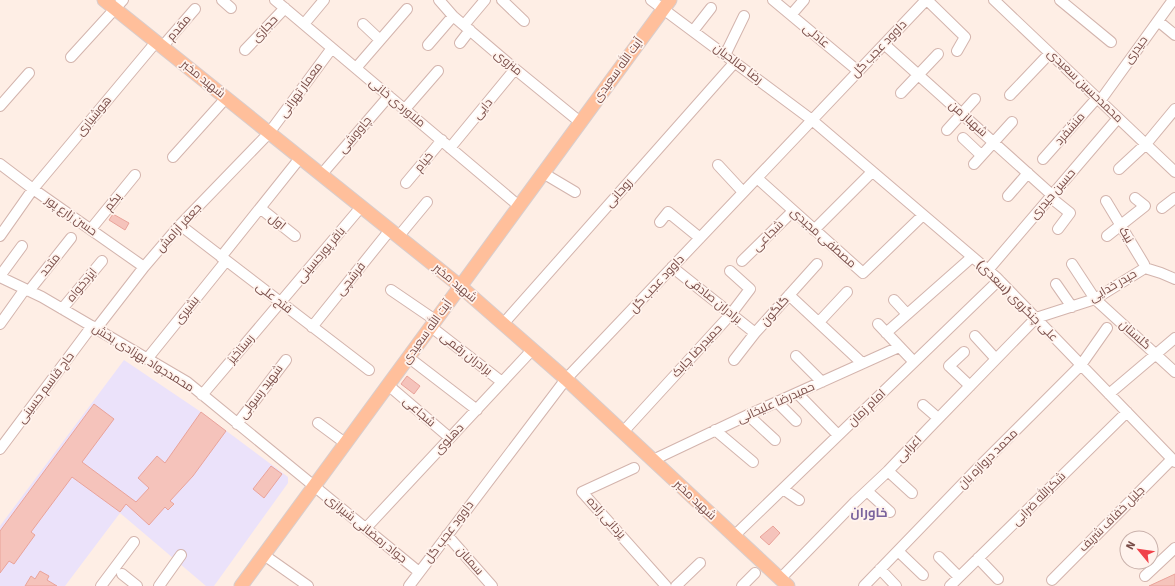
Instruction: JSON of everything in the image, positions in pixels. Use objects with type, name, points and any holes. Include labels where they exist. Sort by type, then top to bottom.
[{"type":"main road","name":"شهید مخبر","points":[[104,0],[119,4],[159,45],[460,286],[566,379],[784,582]]},
{"type":"main road","name":"آیت الله سعیدی","points":[[241,586],[666,4]]},
{"type":"street","points":[[222,0],[232,8]]},
{"type":"street","name":"ملاوردی خانی","points":[[275,0],[519,206]]},
{"type":"street","points":[[304,24],[324,0]]},
{"type":"street","name":"منزوی","points":[[439,0],[453,16],[515,70],[580,122]]},
{"type":"street","points":[[460,43],[467,28],[485,0]]},
{"type":"street","points":[[502,0],[524,21]]},
{"type":"street","name":"رضا صالحیان","points":[[651,0],[666,4],[694,31],[812,120]]},
{"type":"street","name":"عادلی","points":[[773,0],[858,71]]},
{"type":"street","points":[[791,15],[804,0]]},
{"type":"street","points":[[927,0],[965,36],[957,51]]},
{"type":"street","name":"داوود عجب گل","points":[[409,586],[566,379],[927,0]]},
{"type":"street","name":"محمدحسین سعیدی","points":[[994,0],[1175,172]]},
{"type":"street","points":[[1060,0],[1111,42]]},
{"type":"street","name":"حیدری","points":[[1098,99],[1173,0]]},
{"type":"street","points":[[71,57],[119,4]]},
{"type":"street","name":"حجازی","points":[[245,50],[285,8]]},
{"type":"street","points":[[694,31],[711,8]]},
{"type":"street","name":"مقدم","points":[[159,45],[195,9]]},
{"type":"street","points":[[356,68],[407,9]]},
{"type":"street","points":[[428,45],[453,16]]},
{"type":"street","points":[[725,54],[744,16]]},
{"type":"street","points":[[1158,21],[1175,35]]},
{"type":"street","points":[[363,24],[380,40]]},
{"type":"street","name":"شهباز من","points":[[884,44],[1028,173],[1051,196]]},
{"type":"street","name":"هوشیاری","points":[[0,236],[32,189],[159,45]]},
{"type":"street","name":"معمار تهرانی","points":[[269,133],[332,48]]},
{"type":"street","points":[[1010,95],[1050,53]]},
{"type":"street","points":[[901,93],[938,54]]},
{"type":"street","name":"روحانی","points":[[503,324],[735,62]]},
{"type":"street","name":"دایی","points":[[450,148],[515,70]]},
{"type":"street","points":[[405,109],[438,71]]},
{"type":"street","points":[[0,106],[29,73]]},
{"type":"street","name":"چاووشی","points":[[321,175],[389,96]]},
{"type":"street","points":[[173,157],[226,98]]},
{"type":"street","points":[[946,130],[975,99]]},
{"type":"street","name":"منشفرد","points":[[1043,159],[1098,99]]},
{"type":"street","points":[[1119,170],[1146,144],[1175,109]]},
{"type":"street","name":"حسین حیدری","points":[[988,270],[1118,118]]},
{"type":"street","name":"علی چنگروی (سعدی)","points":[[812,120],[999,280],[1173,460]]},
{"type":"street","points":[[974,164],[1012,122]]},
{"type":"street","name":"جعفر آرامش","points":[[94,328],[180,225],[269,133]]},
{"type":"street","points":[[963,138],[981,155]]},
{"type":"street","name":"خیام","points":[[406,183],[442,140]]},
{"type":"street","name":"بشیری","points":[[147,359],[260,208],[300,158]]},
{"type":"street","points":[[718,165],[743,192]]},
{"type":"street","name":"حسن زارع پور","points":[[2,170],[32,189],[144,267]]},
{"type":"street","points":[[543,172],[575,192]]},
{"type":"street","points":[[814,230],[872,172]]},
{"type":"street","points":[[1008,196],[1028,173]]},
{"type":"street","name":"یکم","points":[[91,230],[135,175]]},
{"type":"street","name":"مصطفی مجیدی","points":[[757,178],[863,273],[923,215]]},
{"type":"street","points":[[1051,196],[1070,213],[1058,228]]},
{"type":"street","points":[[1108,236],[1145,206],[1135,198]]},
{"type":"street","points":[[1162,208],[1175,198]]},
{"type":"street","name":"نیک","points":[[1106,201],[1145,268]]},
{"type":"street","name":"فرشچی","points":[[312,327],[394,234],[427,202]]},
{"type":"street","name":"باقر پورحسینی","points":[[280,303],[361,207]]},
{"type":"street","name":"اول","points":[[260,208],[295,236]]},
{"type":"street","name":"شجاعی","points":[[742,260],[793,211]]},
{"type":"street","points":[[660,222],[668,212],[700,238]]},
{"type":"street","name":"فتح علی","points":[[180,225],[369,370]]},
{"type":"street","name":"متحد","points":[[0,324],[71,238]]},
{"type":"street","points":[[0,277],[22,246]]},
{"type":"street","points":[[886,333],[972,256]]},
{"type":"street","name":"ایزدخواه","points":[[62,309],[102,261]]},
{"type":"street","name":"گلگون","points":[[734,360],[789,295],[818,264]]},
{"type":"street","name":"گلستان","points":[[1072,264],[1095,299],[1175,372]]},
{"type":"street","name":"برادران صادقی","points":[[672,267],[755,334]]},
{"type":"street","points":[[1145,268],[1175,279]]},
{"type":"street","name":"حیدر خدایی","points":[[1036,318],[1095,299],[1145,268]]},
{"type":"street","name":"حمیدرضا چابک","points":[[623,432],[731,314],[750,289],[730,271]]},
{"type":"street","name":"محمدجواد بهزادی بخش","points":[[0,277],[42,297],[186,382],[313,486]]},
{"type":"street","name":"امام زمان","points":[[734,536],[999,280]]},
{"type":"street","points":[[1056,284],[1072,307]]},
{"type":"street","name":"برادران رقمی","points":[[391,290],[502,382]]},
{"type":"street","points":[[819,322],[847,292]]},
{"type":"street","points":[[789,295],[862,363]]},
{"type":"street","points":[[894,300],[907,314]]},
{"type":"street","name":"رستاخیز","points":[[202,395],[280,303]]},
{"type":"street","name":"اعرابی","points":[[784,582],[867,491],[1036,318]]},
{"type":"street","points":[[878,324],[914,362]]},
{"type":"street","name":"حاج قاسم حسینی","points":[[0,449],[94,328]]},
{"type":"street","name":"محمد دروازه بان","points":[[864,586],[976,469],[1081,365],[1107,328]]},
{"type":"street","points":[[975,336],[996,359]]},
{"type":"street","points":[[1109,394],[1175,338]]},
{"type":"street","name":"حمیدرضا علیخانی","points":[[653,460],[715,430],[899,347]]},
{"type":"street","name":"دهلوی","points":[[366,528],[532,350]]},
{"type":"street","points":[[964,352],[949,366],[970,386]]},
{"type":"street","points":[[796,356],[822,382]]},
{"type":"street","points":[[408,357],[476,410]]},
{"type":"street","name":"شهید رسولی","points":[[237,424],[286,360]]},
{"type":"street","name":"شجاعی","points":[[388,385],[450,438]]},
{"type":"street","points":[[797,393],[838,435]]},
{"type":"street","points":[[777,402],[796,421]]},
{"type":"street","points":[[923,405],[938,418]]},
{"type":"street","name":"شکرالله ضرابی","points":[[955,583],[978,558],[1127,412]]},
{"type":"street","points":[[748,415],[775,440]]},
{"type":"street","points":[[318,423],[344,443]]},
{"type":"street","points":[[715,430],[753,462]]},
{"type":"street","name":"جلیل خفاف شریف","points":[[1052,580],[1173,460]]},
{"type":"street","name":"یزدانی زاده","points":[[634,468],[582,492],[666,586]]},
{"type":"street","points":[[888,471],[912,493]]},
{"type":"street","name":"جواد رمضانی شیرازی","points":[[313,486],[419,572]]},
{"type":"street","points":[[784,488],[799,500]]},
{"type":"street","points":[[867,491],[890,512]]},
{"type":"street","name":"سمنان","points":[[447,536],[492,586]]},
{"type":"street","points":[[101,586],[134,542]]},
{"type":"street","points":[[1145,576],[1175,548]]},
{"type":"street","points":[[898,550],[923,575]]},
{"type":"street","points":[[159,586],[181,555]]},
{"type":"street","points":[[264,555],[308,586]]},
{"type":"street","points":[[939,557],[955,583]]},
{"type":"street","points":[[978,558],[998,578]]},
{"type":"street","points":[[676,586],[700,563]]},
{"type":"street","points":[[880,569],[896,586]]},
{"type":"street","points":[[742,586],[755,573]]},
{"type":"street","points":[[122,574],[138,586]]},
{"type":"shaded area","points":[[124,360],[201,412],[288,477],[288,483],[214,586],[206,586],[120,513],[65,586],[0,586],[0,526]]},
{"type":"building","points":[[113,214],[129,223],[125,230],[109,220]]},
{"type":"building","points":[[407,376],[420,386],[414,394],[401,384]]},
{"type":"building","points":[[94,404],[114,419],[82,462],[136,502],[149,488],[138,478],[157,456],[165,463],[201,412],[226,431],[193,476],[170,501],[174,504],[168,510],[165,507],[149,525],[126,504],[120,512],[72,477],[31,532],[35,535],[14,564],[9,561],[0,573],[0,531]]},
{"type":"building","points":[[271,466],[282,474],[264,498],[253,489]]},
{"type":"building","points":[[773,526],[780,533],[769,545],[760,537]]},
{"type":"building","points":[[40,571],[49,576],[47,580],[57,586],[25,586],[31,576],[35,579]]},
{"type":"building","points":[[1175,574],[1175,586],[1149,586]]},
{"type":"district","name":"خاوران","points":[[869,513]]}]
